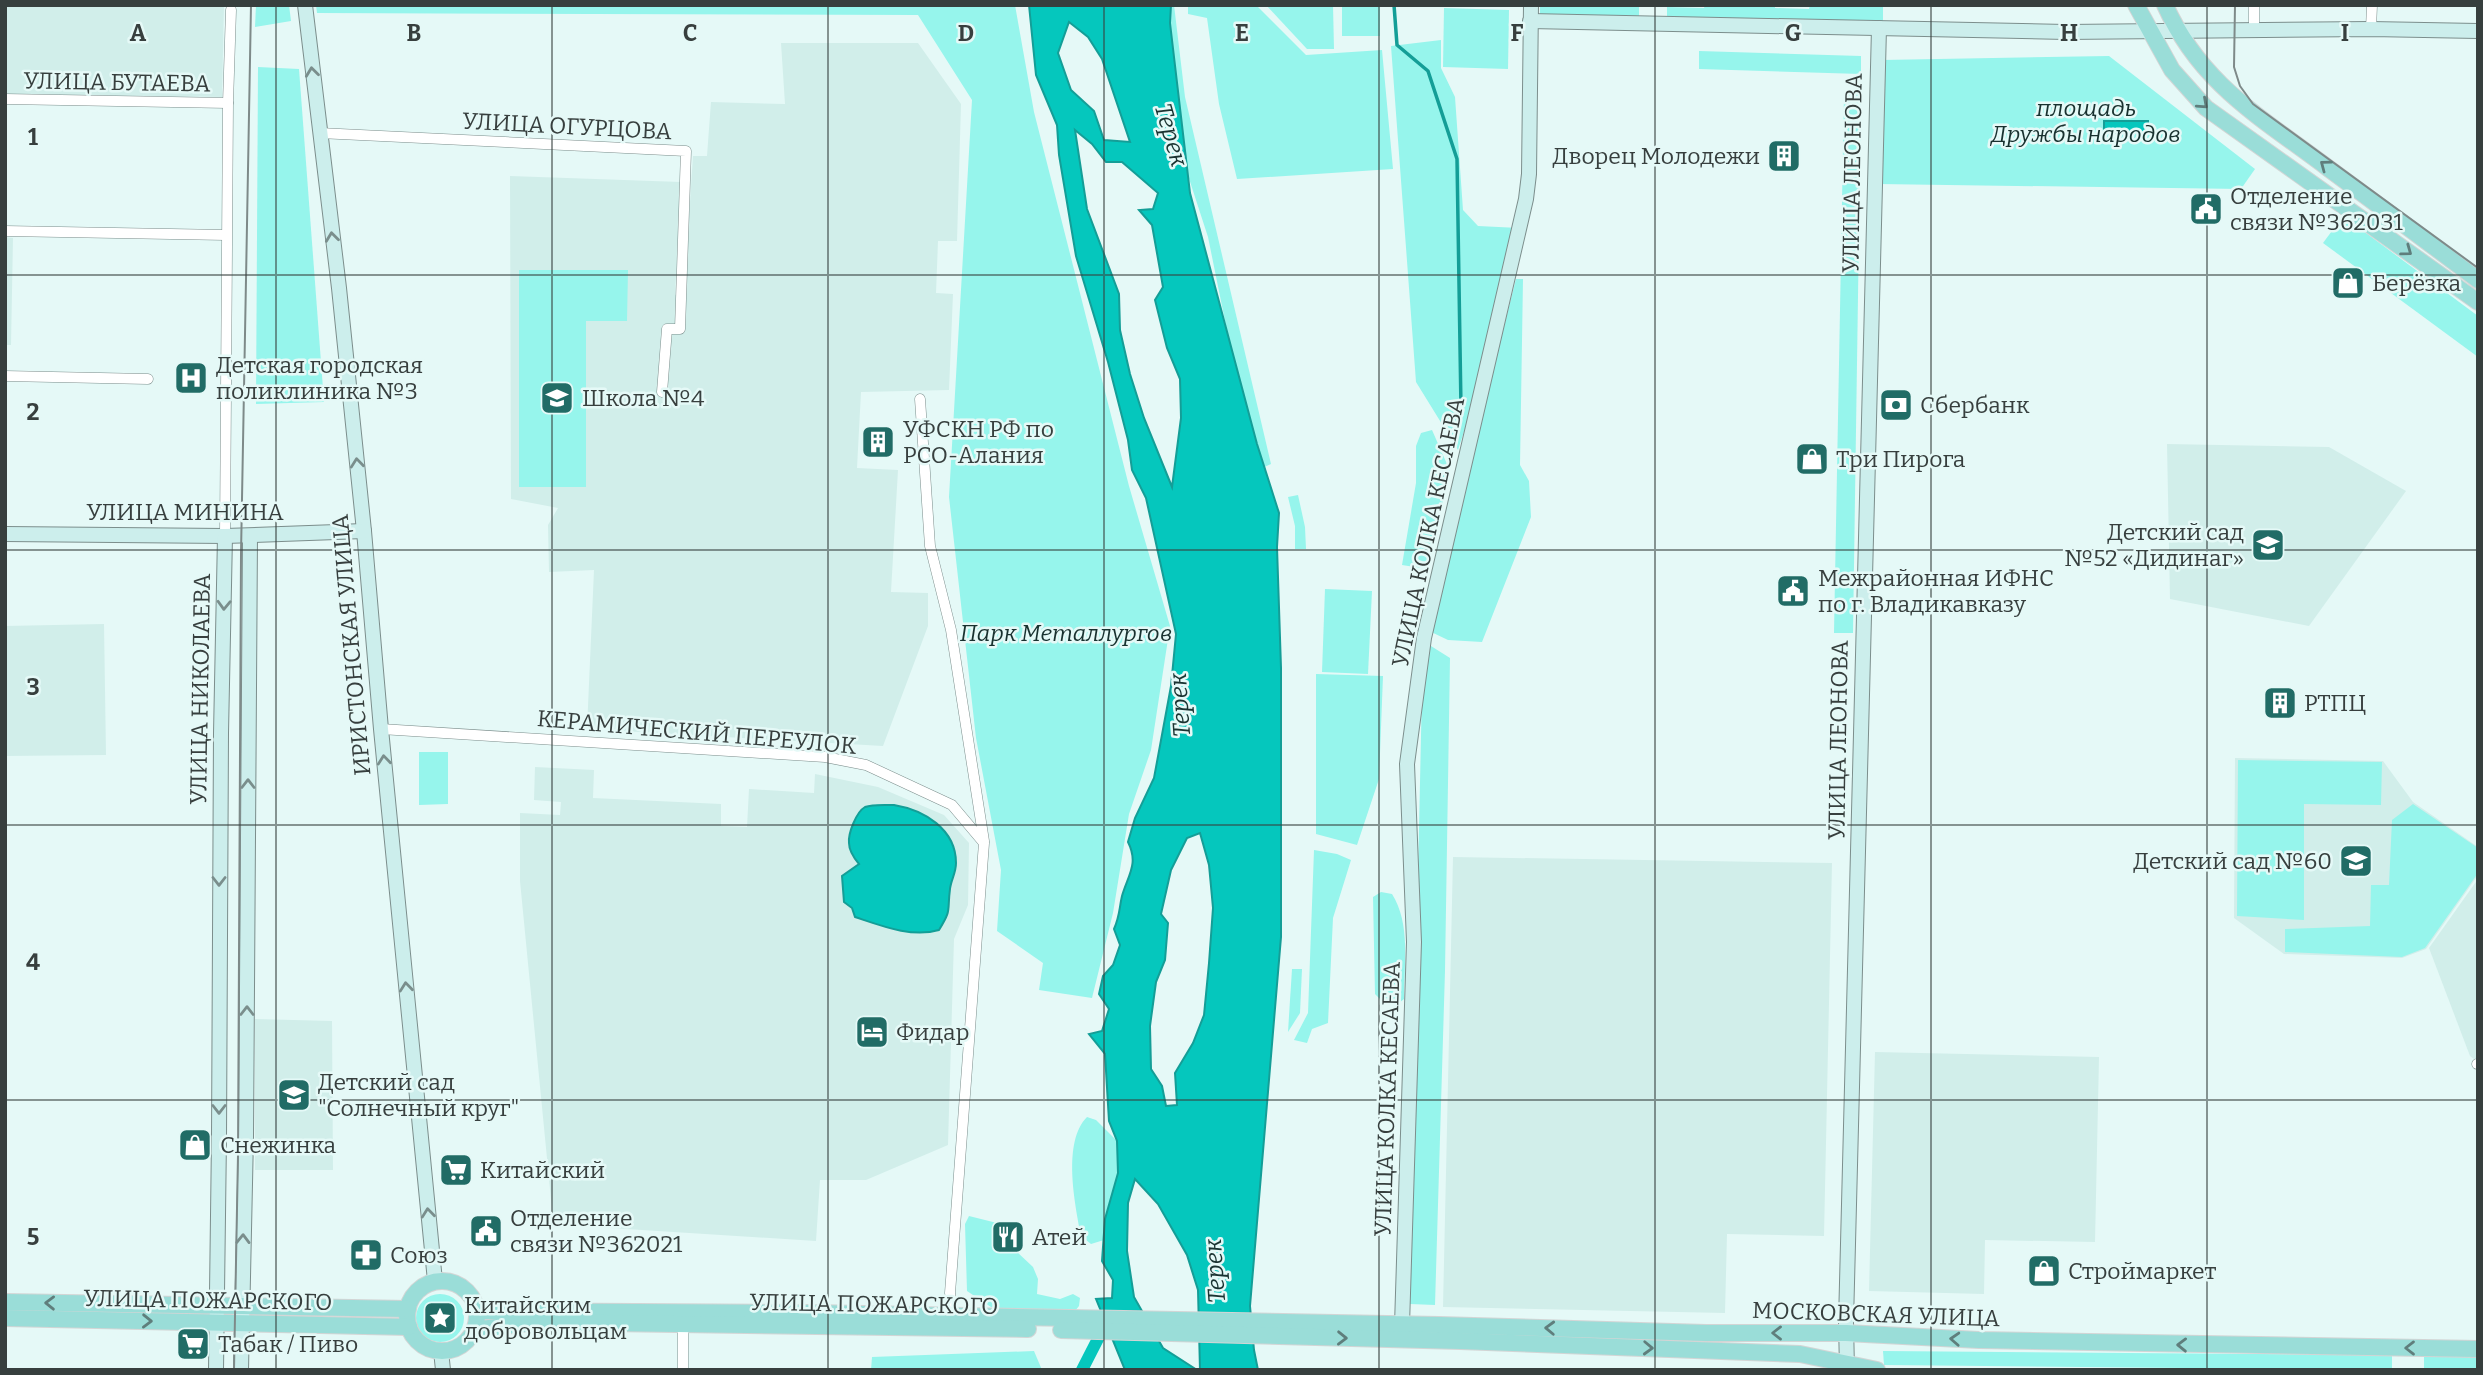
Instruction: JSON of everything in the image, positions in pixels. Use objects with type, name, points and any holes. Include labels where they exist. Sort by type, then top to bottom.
[{"type":"main road","points":[[2136,5],[2172,71],[2206,108],[2478,302]]},
{"type":"main road","points":[[2165,5],[2177,30],[2225,90],[2478,280]]},
{"type":"main road","points":[[435,1281],[458,1284],[467,1290],[474,1300],[477,1311],[474,1330],[466,1341],[455,1349],[441,1351],[421,1344],[409,1328],[408,1309],[417,1291],[435,1281]]},
{"type":"main road","name":"УЛИЦА ПОЖАРСКОГО","points":[[5,1302],[242,1315],[409,1328]]},
{"type":"main road","name":"УЛИЦА ПОЖАРСКОГО","points":[[242,1315],[408,1309]]},
{"type":"main road","name":"УЛИЦА ПОЖАРСКОГО","points":[[477,1311],[813,1313],[954,1317],[1040,1324]]},
{"type":"main road","name":"УЛИЦА ПОЖАРСКОГО","points":[[5,1318],[216,1314]]},
{"type":"main road","name":"УЛИЦА ПОЖАРСКОГО","points":[[474,1330],[537,1322],[1040,1324],[1273,1330]]},
{"type":"main road","name":"МОСКОВСКАЯ УЛИЦА","points":[[1273,1330],[1402,1325],[2478,1349]]},
{"type":"main road","name":"МОСКОВСКАЯ УЛИЦА","points":[[1273,1330],[1461,1341],[1800,1354],[1847,1367],[1877,1370]]},
{"type":"street","name":"ИРИСТОНСКАЯ УЛИЦА","points":[[305,5],[339,288],[364,531],[435,1281]]},
{"type":"street","name":"УЛИЦА КОЛКА КЕСАЕВА","points":[[1402,1325],[1414,942],[1407,764],[1424,638],[1526,199],[1531,5]]},
{"type":"street","points":[[2254,5],[2254,30]]},
{"type":"street","points":[[2371,29],[2372,5]]},
{"type":"street","name":"УЛИЦА НИКОЛАЕВА","points":[[216,1370],[220,733],[231,10]]},
{"type":"street","points":[[1530,21],[2066,32],[2148,29],[2478,31]]},
{"type":"street","name":"УЛИЦА ЛЕОНОВА","points":[[1847,1367],[1879,28]]},
{"type":"street","name":"УЛИЦА БУТАЕВА","points":[[5,99],[228,103]]},
{"type":"street","name":"УЛИЦА ОГУРЦОВА","points":[[319,133],[686,151],[680,329],[667,329],[662,392]]},
{"type":"street","points":[[5,231],[226,234]]},
{"type":"street","points":[[5,376],[148,379]]},
{"type":"street","points":[[920,399],[930,546],[951,630],[984,843],[950,1293],[954,1317]]},
{"type":"street","name":"УЛИЦА МИНИНА","points":[[5,534],[250,536],[364,531]]},
{"type":"street","name":"УЛИЦА НИКОЛАЕВА","points":[[241,1370],[246,1137],[250,536]]},
{"type":"street","name":"КЕРАМИЧЕСКИЙ ПЕРЕУЛОК","points":[[381,729],[825,757],[866,765],[952,805],[984,843]]},
{"type":"street","points":[[683,1324],[683,1370]]},
{"type":"street","points":[[441,1351],[443,1370]]},
{"type":"shaded area","points":[[5,5],[224,5],[222,97],[5,94]]},
{"type":"shaded area","points":[[781,43],[918,43],[961,104],[957,241],[938,241],[936,293],[953,294],[949,390],[861,392],[857,468],[898,470],[891,592],[928,593],[928,626],[883,746],[587,729],[594,570],[549,572],[548,525],[558,508],[511,499],[510,176],[681,182],[675,295],[684,293],[693,156],[707,156],[711,102],[785,104]]},
{"type":"shaded area","points":[[5,237],[13,238],[11,345],[5,345]]},
{"type":"shaded area","name":"Детский сад №52 «Дидинаг»","points":[[2167,444],[2329,447],[2406,491],[2309,626],[2170,599]]},
{"type":"shaded area","points":[[104,624],[106,755],[5,756],[5,626]]},
{"type":"shaded area","name":"Детский сад №60","points":[[2235,758],[2383,761],[2413,802],[2478,847],[2478,875],[2426,949],[2402,958],[2284,954],[2234,918]]},
{"type":"shaded area","points":[[535,767],[594,770],[593,798],[721,804],[721,826],[747,827],[749,789],[814,793],[815,774],[878,787],[944,815],[969,843],[968,905],[954,939],[948,1145],[866,1180],[820,1180],[816,1241],[579,1226],[553,1220],[520,881],[520,813],[560,815],[561,802],[534,800]]},
{"type":"shaded area","points":[[1453,857],[1832,863],[1824,1236],[1727,1234],[1725,1313],[1443,1307]]},
{"type":"shaded area","points":[[2478,879],[2478,1062],[2470,1056],[2429,948]]},
{"type":"shaded area","name":"Детский сад \"Солнечный круг\"","points":[[255,1019],[332,1021],[333,1170],[255,1170]]},
{"type":"shaded area","points":[[1875,1052],[2099,1057],[2095,1242],[1985,1240],[1984,1294],[1869,1291]]},
{"type":"green space","points":[[256,5],[289,5],[291,21],[255,27]]},
{"type":"green space","name":"Парк Металлургов","points":[[316,5],[1015,5],[1034,112],[1129,486],[1170,626],[1151,750],[1129,814],[1113,913],[1092,998],[1039,990],[1043,963],[997,931],[1001,870],[976,738],[949,497],[972,100],[918,15],[317,13]]},
{"type":"green space","points":[[1161,5],[1174,5],[1185,97],[1271,464],[1262,468],[1253,459],[1208,237],[1182,157]]},
{"type":"green space","points":[[1188,5],[1256,5],[1306,55],[1382,50],[1393,169],[1237,179],[1219,104],[1207,18],[1188,14]]},
{"type":"green space","points":[[1266,5],[1333,5],[1334,49],[1307,49]]},
{"type":"green space","points":[[1342,5],[1380,5],[1380,36],[1342,36]]},
{"type":"green space","points":[[1540,5],[1639,5],[1639,18],[1540,17]]},
{"type":"green space","points":[[1705,5],[1775,5],[1775,8],[1809,9],[1810,5],[1883,6],[1883,26],[1667,21],[1667,7],[1704,8]]},
{"type":"green space","points":[[1444,8],[1509,10],[1508,69],[1443,67]]},
{"type":"green space","points":[[1441,40],[1441,68],[1455,97],[1463,210],[1478,226],[1519,228],[1478,388],[1458,450],[1416,382],[1391,46]]},
{"type":"green space","points":[[1699,51],[1861,56],[1861,74],[1699,69]]},
{"type":"green space","name":"площадь Дружбы народов","points":[[2109,56],[2255,169],[2241,189],[1878,184],[1882,60]]},
{"type":"green space","points":[[258,67],[299,69],[324,402],[256,404]]},
{"type":"green space","points":[[1844,94],[1861,94],[1853,633],[1834,633]]},
{"type":"green space","points":[[2343,216],[2478,316],[2478,357],[2323,243]]},
{"type":"green space","points":[[519,270],[628,270],[627,321],[586,321],[586,487],[519,487]]},
{"type":"green space","points":[[1516,279],[1523,279],[1520,465],[1529,481],[1531,517],[1482,642],[1448,640],[1427,630]]},
{"type":"green space","points":[[1432,430],[1450,471],[1427,569],[1402,565],[1416,483],[1416,446],[1421,433]]},
{"type":"green space","points":[[1298,495],[1305,527],[1306,549],[1295,549],[1295,526],[1288,497]]},
{"type":"green space","points":[[1325,589],[1372,591],[1368,674],[1322,672]]},
{"type":"green space","points":[[1423,641],[1450,658],[1445,971],[1435,1305],[1410,1304],[1418,1033]]},
{"type":"green space","points":[[1316,674],[1383,676],[1379,779],[1357,845],[1316,834]]},
{"type":"green space","points":[[419,752],[448,752],[448,804],[419,805]]},
{"type":"green space","points":[[2238,760],[2382,762],[2381,805],[2304,804],[2304,920],[2237,916]]},
{"type":"green space","points":[[2413,804],[2478,848],[2478,873],[2425,948],[2402,957],[2285,952],[2285,929],[2370,926],[2371,885],[2389,885],[2392,820]]},
{"type":"green space","points":[[1314,850],[1337,854],[1351,860],[1333,918],[1328,1023],[1312,1029],[1307,1043],[1294,1040],[1308,1013]]},
{"type":"green space","points":[[1381,892],[1392,894],[1402,918],[1404,931],[1404,999],[1393,1004],[1385,1002],[1375,994],[1373,897]]},
{"type":"green space","points":[[1292,969],[1302,969],[1300,1013],[1288,1032]]},
{"type":"green space","points":[[1087,1117],[1096,1120],[1117,1141],[1118,1173],[1105,1219],[1104,1240],[1091,1244],[1081,1236],[1072,1174],[1075,1142],[1079,1128]]},
{"type":"green space","points":[[969,1216],[1009,1226],[1014,1249],[1033,1267],[1038,1279],[1037,1294],[1060,1299],[1073,1294],[1080,1298],[1075,1311],[1008,1310],[991,1307],[967,1291],[965,1224]]},
{"type":"green space","points":[[440,1294],[457,1301],[464,1318],[457,1335],[440,1342],[423,1335],[416,1318],[423,1301]]},
{"type":"green space","points":[[1034,1351],[1042,1370],[871,1370],[872,1357]]},
{"type":"green space","points":[[1883,1351],[2392,1355],[2392,1370],[1884,1365]]},
{"type":"green space","points":[[2424,1354],[2478,1355],[2478,1370],[2424,1370]]},
{"type":"water","name":"Терек","points":[[1029,5],[1171,5],[1170,23],[1190,193],[1257,444],[1279,513],[1277,547],[1281,668],[1281,937],[1250,1306],[1258,1370],[1200,1370],[1198,1290],[1187,1255],[1158,1204],[1135,1179],[1128,1203],[1127,1251],[1134,1297],[1163,1348],[1197,1370],[1125,1370],[1096,1299],[1112,1298],[1113,1280],[1102,1261],[1105,1219],[1118,1173],[1117,1141],[1109,1121],[1105,1054],[1089,1034],[1102,1031],[1109,1009],[1099,994],[1103,976],[1113,965],[1120,945],[1114,929],[1133,863],[1128,842],[1135,818],[1154,778],[1171,686],[1176,634],[1146,498],[1132,470],[1128,440],[1108,362],[1076,256],[1059,155],[1057,125],[1036,75]],"holes":[[[1069,22],[1088,37],[1102,59],[1130,142],[1104,140],[1094,111],[1071,90],[1058,53]],[[1075,130],[1092,144],[1106,162],[1122,162],[1158,193],[1153,209],[1139,210],[1152,225],[1163,287],[1155,300],[1167,348],[1180,379],[1181,418],[1172,487],[1144,418],[1130,374],[1120,330],[1119,294],[1087,209]],[[1200,833],[1209,865],[1213,908],[1209,963],[1204,1015],[1193,1043],[1175,1073],[1177,1105],[1166,1106],[1162,1086],[1151,1069],[1150,1026],[1156,982],[1165,960],[1168,923],[1161,914],[1171,870],[1187,838]]]},
{"type":"water","points":[[2104,121],[2148,121],[2148,133],[2104,133]]},
{"type":"water","points":[[894,805],[916,811],[936,823],[951,840],[955,851],[956,867],[948,910],[939,930],[918,933],[886,927],[855,917],[852,908],[844,902],[842,876],[859,864],[849,843],[856,818],[865,807]]},
{"type":"waterway","points":[[1394,5],[1397,45],[1428,71],[1457,159],[1461,408]]},
{"type":"waterway","points":[[1082,1370],[1105,1325]]},
{"type":"tram line","points":[[234,1370],[238,1155],[241,554],[251,5]]},
{"type":"tram line","points":[[2235,5],[2234,67],[2240,86],[2253,104],[2478,268]]},
{"type":"place","name":"Дворец Молодежи","points":[[1784,156]]},
{"type":"place","name":"Отделение связи №362031","points":[[2206,209]]},
{"type":"place","name":"Берёзка","points":[[2348,283]]},
{"type":"place","name":"Детская городская поликлиника №3","points":[[191,378]]},
{"type":"place","name":"Школа №4","points":[[557,398]]},
{"type":"place","name":"Сбербанк","points":[[1896,405]]},
{"type":"place","name":"УФСКН РФ по РСО-Алания","points":[[878,442]]},
{"type":"place","name":"Три Пирога","points":[[1812,459]]},
{"type":"place","name":"Детский сад №52 «Дидинаг»","points":[[2268,545]]},
{"type":"place","name":"Межрайонная ИФНС по г. Владикавказу","points":[[1793,591]]},
{"type":"place","name":"РТПЦ","points":[[2280,703]]},
{"type":"place","name":"Детский сад №60","points":[[2356,861]]},
{"type":"place","name":"Фидар","points":[[872,1032]]},
{"type":"place","name":"Детский сад \"Солнечный круг\"","points":[[294,1095]]},
{"type":"place","name":"Снежинка","points":[[195,1145]]},
{"type":"place","name":"Китайский","points":[[456,1170]]},
{"type":"place","name":"Отделение связи №362021","points":[[486,1231]]},
{"type":"place","name":"Атей","points":[[1008,1237]]},
{"type":"place","name":"Союз","points":[[366,1255]]},
{"type":"place","name":"Строймаркет","points":[[2044,1271]]},
{"type":"place","name":"Китайским добровольцам","points":[[440,1318]]},
{"type":"place","name":"Табак / Пиво","points":[[193,1344]]}]
